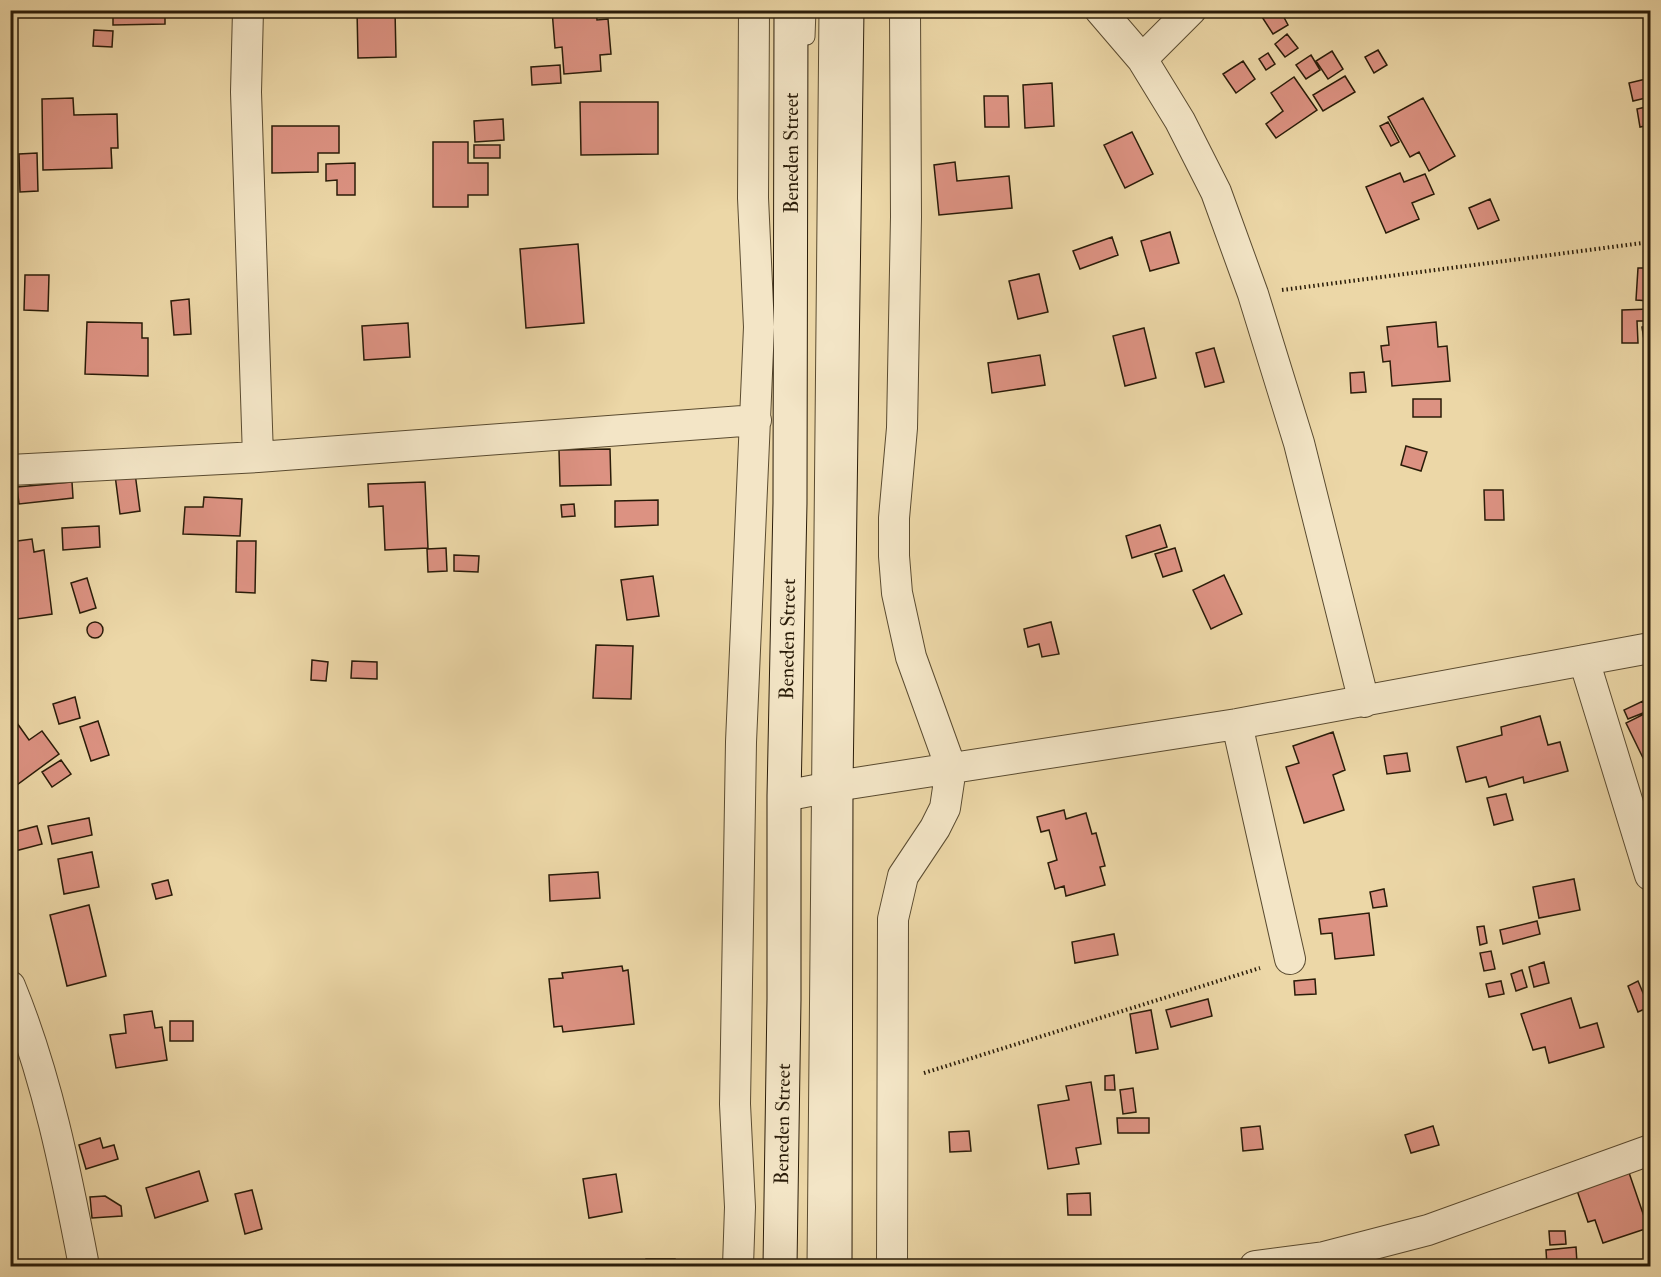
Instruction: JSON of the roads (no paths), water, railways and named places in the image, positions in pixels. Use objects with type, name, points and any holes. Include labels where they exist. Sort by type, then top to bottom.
[{"type":"main road","name":"Beneden Street","points":[[790,10],[790,503],[809,791],[835,1266]]},
{"type":"main road","name":"Beneden Street","points":[[780,1266],[784,999],[809,791],[847,10]]},
{"type":"street","points":[[248,10],[246,92],[258,457]]},
{"type":"street","points":[[738,1266],[740,1207],[735,1104],[741,754],[759,327],[753,198],[754,10]]},
{"type":"street","points":[[891,1266],[893,919],[903,876],[935,828],[945,808],[951,768],[911,657],[897,593],[894,556],[894,518],[902,428],[906,240],[905,10]]},
{"type":"street","points":[[1100,10],[1142,59],[1180,121],[1216,192],[1253,294],[1299,443],[1364,702]]},
{"type":"street","points":[[1142,59],[1191,10]]},
{"type":"street","points":[[10,470],[258,457],[756,420]]},
{"type":"street","points":[[809,791],[1237,724],[1650,648]]},
{"type":"street","points":[[1584,660],[1650,875]]},
{"type":"street","points":[[1237,724],[1290,959]]},
{"type":"street","points":[[10,986],[27,1025],[61,1150],[84,1266]]},
{"type":"street","points":[[1256,1266],[1324,1257],[1428,1230],[1650,1150]]},
{"type":"lane","points":[[807,10],[807,58]]},
{"type":"lane","points":[[794,1266],[809,791],[827,10]]},
{"type":"lane","points":[[805,340],[815,1266]]}]
